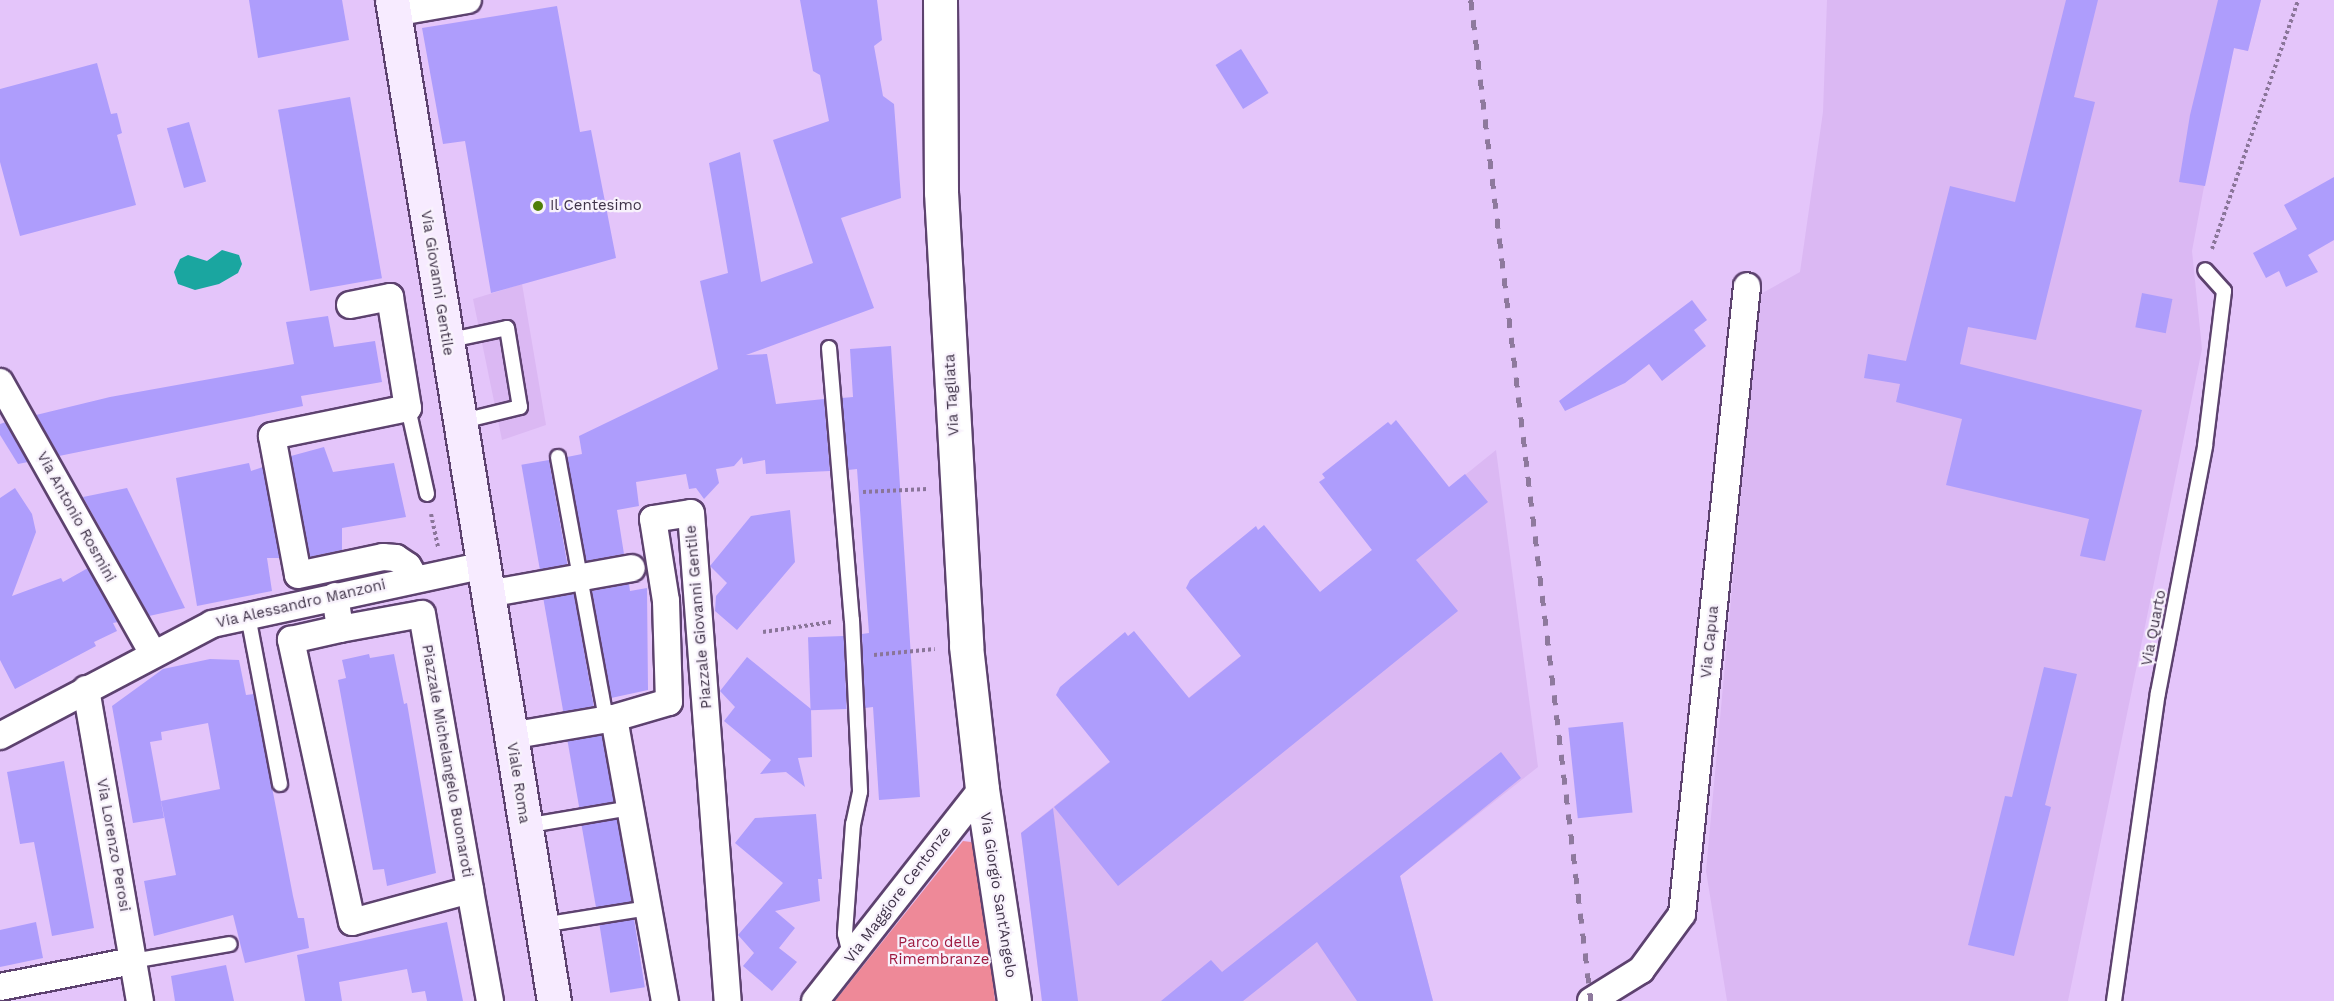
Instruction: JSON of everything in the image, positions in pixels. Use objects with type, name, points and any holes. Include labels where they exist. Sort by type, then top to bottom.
[{"type":"main road","name":"Via Giovanni Gentile","points":[[393,7],[486,580]]},
{"type":"main road","name":"Viale Roma","points":[[486,580],[554,1001]]},
{"type":"street","points":[[393,7],[468,0]]},
{"type":"street","name":"Via Tagliata","points":[[940,0],[942,215],[966,646],[982,789]]},
{"type":"street","name":"Via Capua","points":[[1592,1001],[1629,990],[1682,914],[1747,286]]},
{"type":"street","points":[[350,305],[390,297],[408,408],[272,436],[298,575],[383,557],[396,558],[408,566],[415,578]]},
{"type":"street","name":"Via Antonio Rosmini","points":[[0,382],[153,653]]},
{"type":"street","name":"Piazzale Giovanni Gentile","points":[[510,736],[610,718],[669,702],[666,601],[653,519],[691,513],[728,1001]]},
{"type":"street","name":"Via Alessandro Manzoni","points":[[0,736],[153,653],[212,624],[444,572],[486,580],[579,576],[632,568]]},
{"type":"street","points":[[335,596],[340,629]]},
{"type":"street","name":"Piazzale Michelangelo Buonaroti","points":[[422,614],[470,890],[352,922],[291,639],[340,629],[422,614]]},
{"type":"street","name":"Via Lorenzo Perosi","points":[[86,689],[140,1001]]},
{"type":"street","points":[[610,718],[630,808],[664,1001]]},
{"type":"street","name":"Via Maggiore Centonze","points":[[814,1001],[851,958],[982,789]]},
{"type":"street","name":"Via Giorgio Sant'Angelo","points":[[982,789],[1014,1001]]},
{"type":"street","points":[[470,890],[490,1001]]},
{"type":"street","points":[[0,987],[133,961]]},
{"type":"lane","name":"Via Quarto","points":[[2114,1001],[2158,693],[2205,446],[2224,291],[2205,270]]},
{"type":"lane","points":[[446,341],[507,328],[520,407],[459,422]]},
{"type":"lane","points":[[829,348],[852,620],[860,792],[853,824],[845,934],[851,958]]},
{"type":"lane","points":[[408,408],[427,494]]},
{"type":"lane","points":[[558,457],[579,576],[610,718]]},
{"type":"lane","points":[[248,616],[280,784]]},
{"type":"lane","points":[[525,825],[630,808]]},
{"type":"lane","points":[[542,925],[648,908]]},
{"type":"lane","points":[[133,961],[230,944]]},
{"type":"path","points":[[2205,270],[2298,0]]},
{"type":"path","points":[[841,494],[892,490]]},
{"type":"path","points":[[427,494],[444,572]]},
{"type":"path","points":[[763,632],[852,620]]},
{"type":"path","points":[[853,657],[917,652]]},
{"type":"shaded area","points":[[1827,0],[2261,0],[2248,51],[2234,48],[2220,101],[2192,251],[2202,349],[2068,1001],[1727,1001],[1706,871],[1759,295],[1800,272],[1823,112]]},
{"type":"shaded area","points":[[222,250],[239,255],[242,264],[238,273],[219,284],[195,290],[178,284],[174,272],[180,259],[188,255],[207,261]]},
{"type":"shaded area","points":[[522,284],[546,425],[502,440],[473,299]]},
{"type":"shaded area","points":[[1496,450],[1538,767],[1400,876],[1433,1001],[1042,1001],[1021,833]]},
{"type":"green space","name":"Parco delle Rimembranze","points":[[963,841],[971,842],[979,853],[995,1001],[835,1001]]},
{"type":"building","points":[[249,0],[342,0],[349,40],[258,58]]},
{"type":"building","points":[[800,0],[877,0],[882,40],[874,46],[883,96],[894,104],[901,198],[841,218],[874,308],[746,355],[767,354],[776,404],[824,399],[830,471],[766,474],[765,460],[743,464],[742,457],[734,466],[716,469],[719,483],[704,499],[696,488],[689,489],[686,474],[636,482],[639,506],[617,510],[624,554],[586,561],[567,457],[582,454],[579,436],[718,369],[700,281],[728,273],[709,163],[740,152],[761,282],[813,263],[773,140],[829,121],[820,75],[813,71]]},
{"type":"building","points":[[2066,0],[2098,0],[2074,97],[2095,102],[2036,340],[1968,327],[1960,364],[2142,410],[2105,561],[2080,556],[2089,519],[1946,485],[1962,419],[1896,402],[1900,384],[1864,378],[1868,354],[1906,361],[1950,186],[2015,202]]},
{"type":"building","points":[[2218,0],[2261,0],[2248,51],[2234,48],[2205,186],[2179,182],[2190,115]]},
{"type":"building","points":[[557,6],[580,132],[591,130],[616,258],[491,293],[465,141],[443,144],[422,28]]},
{"type":"building","points":[[1241,49],[1269,93],[1243,109],[1216,65]]},
{"type":"building","points":[[97,63],[111,114],[117,113],[122,133],[117,135],[136,205],[20,236],[0,162],[0,89]]},
{"type":"building","points":[[350,97],[382,278],[310,291],[278,110]]},
{"type":"building","points":[[189,122],[206,182],[184,188],[167,128]]},
{"type":"building","points":[[2334,177],[2334,240],[2308,255],[2318,272],[2286,287],[2279,271],[2266,278],[2253,253],[2297,229],[2284,205]]},
{"type":"building","points":[[2142,293],[2172,299],[2166,333],[2135,327]]},
{"type":"building","points":[[1692,300],[1707,320],[1694,330],[1706,346],[1662,381],[1649,364],[1625,383],[1565,411],[1559,401]]},
{"type":"building","points":[[328,316],[334,347],[375,341],[382,382],[301,396],[303,406],[59,456],[36,415],[110,397],[294,364],[286,322]]},
{"type":"building","points":[[891,346],[920,797],[879,800],[873,707],[865,708],[862,634],[869,633],[857,469],[848,470],[842,398],[853,397],[850,349]]},
{"type":"building","points":[[1396,420],[1449,487],[1465,474],[1488,502],[1416,560],[1458,611],[1118,886],[1054,807],[1110,762],[1056,695],[1060,687],[1125,632],[1128,636],[1134,631],[1189,698],[1241,656],[1186,588],[1190,580],[1256,526],[1258,530],[1264,525],[1320,592],[1372,550],[1319,482],[1325,478],[1322,474],[1388,422],[1391,425]]},
{"type":"building","points":[[6,422],[28,462],[18,464],[0,435],[0,424]]},
{"type":"building","points":[[324,447],[333,472],[394,463],[406,517],[342,528],[342,550],[310,557],[291,456]]},
{"type":"building","points":[[549,460],[567,564],[540,569],[521,465]]},
{"type":"building","points":[[249,463],[251,471],[263,467],[280,558],[267,558],[272,591],[197,606],[176,478]]},
{"type":"building","points":[[15,488],[32,514],[36,532],[12,596],[61,578],[63,582],[88,568],[118,622],[113,623],[117,631],[94,642],[96,646],[15,689],[0,660],[0,498]]},
{"type":"building","points":[[127,488],[185,608],[149,616],[83,497]]},
{"type":"building","points":[[790,510],[795,562],[737,630],[715,611],[716,596],[727,583],[710,566],[751,516]]},
{"type":"building","points":[[629,584],[630,591],[647,588],[648,690],[611,698],[592,591]]},
{"type":"building","points":[[574,594],[594,706],[563,712],[543,599]]},
{"type":"building","points":[[844,636],[847,709],[811,710],[808,637]]},
{"type":"building","points":[[369,654],[370,658],[394,654],[404,704],[407,703],[436,873],[387,886],[384,869],[373,870],[338,680],[346,678],[342,660]]},
{"type":"building","points":[[747,657],[811,709],[812,757],[798,758],[805,787],[786,772],[760,774],[771,760],[724,721],[735,707],[720,691]]},
{"type":"building","points":[[210,659],[239,660],[246,695],[254,694],[293,896],[298,918],[304,918],[309,948],[245,963],[233,915],[154,936],[144,881],[176,875],[161,801],[220,789],[208,723],[161,732],[162,740],[150,742],[164,818],[133,823],[112,706],[163,669]]},
{"type":"building","points":[[2044,667],[2077,674],[2045,805],[2051,807],[2014,956],[1968,945],[2005,796],[2012,797]]},
{"type":"building","points":[[1623,722],[1633,813],[1578,818],[1568,728]]},
{"type":"building","points":[[602,735],[614,802],[579,808],[568,741]]},
{"type":"building","points":[[1501,752],[1521,778],[1400,876],[1433,1001],[1357,1001],[1317,942],[1243,1001],[1161,1001],[1211,960],[1222,972]]},
{"type":"building","points":[[64,761],[94,928],[52,936],[34,842],[20,844],[7,772]]},
{"type":"building","points":[[1053,808],[1078,1001],[1042,1001],[1021,833]]},
{"type":"building","points":[[816,814],[822,879],[818,879],[820,901],[775,911],[795,928],[779,948],[797,962],[772,991],[743,966],[754,953],[738,935],[783,883],[735,843],[755,818]]},
{"type":"building","points":[[617,819],[632,902],[596,908],[582,825]]},
{"type":"building","points":[[634,919],[645,987],[610,993],[599,924]]},
{"type":"building","points":[[36,922],[43,958],[0,967],[0,930]]},
{"type":"building","points":[[447,922],[463,1001],[427,1001],[425,991],[412,993],[407,969],[339,982],[342,1001],[305,1001],[297,955]]},
{"type":"building","points":[[226,965],[234,1001],[175,1001],[171,976]]},
{"type":"railway","points":[[1471,0],[1591,1001]]},
{"type":"place","name":"Il Centesimo","points":[[538,206]]}]
